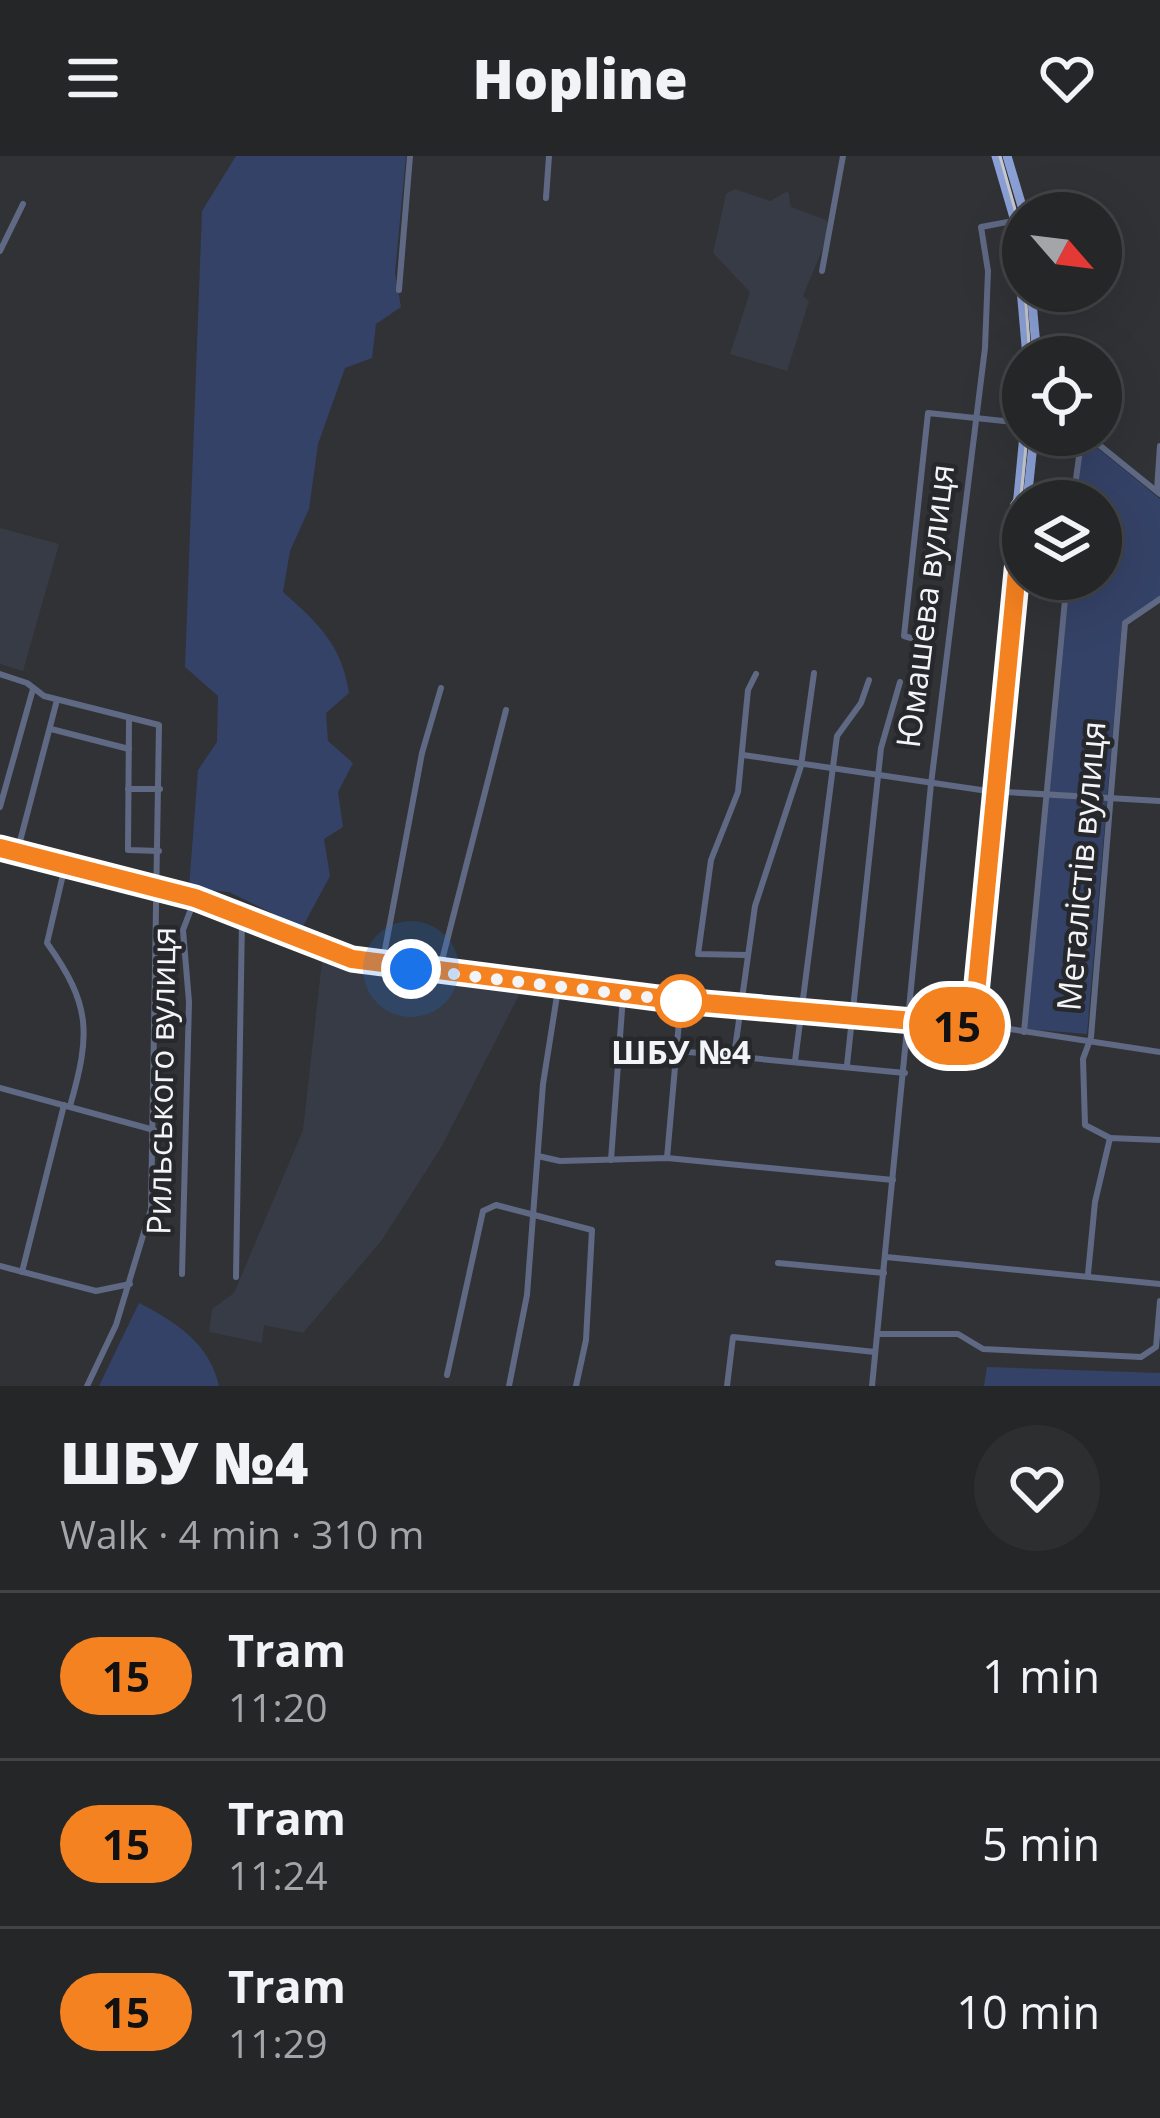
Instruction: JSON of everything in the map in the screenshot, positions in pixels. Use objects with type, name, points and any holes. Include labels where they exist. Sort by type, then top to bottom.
[{"type":"main road","points":[[996,156],[1010,192]]},
{"type":"main road","points":[[1007,156],[1015,192]]},
{"type":"main road","points":[[1,847],[19,845],[195,896],[320,953],[623,996],[801,1010],[952,1030],[978,1005],[1022,456]]},
{"type":"main road","points":[[993,791],[1016,600]]},
{"type":"main road","points":[[1,847],[158,885]]},
{"type":"main road","points":[[559,986],[681,1000]]},
{"type":"street","points":[[399,290],[410,156]]},
{"type":"street","points":[[546,198],[549,156]]},
{"type":"street","points":[[822,271],[843,156]]},
{"type":"street","points":[[0,251],[22,204]]},
{"type":"street","name":"Юмашева вулиця","points":[[872,1386],[931,784],[985,348],[988,271],[981,227],[1002,222]]},
{"type":"street","points":[[913,682],[918,640],[904,636],[928,413],[1002,421]]},
{"type":"street","points":[[1159,492],[1160,446]]},
{"type":"street","points":[[1112,456],[1159,492]]},
{"type":"street","name":"Металістів вулиця","points":[[1110,1138],[1084,1125],[1083,1059],[1091,1037],[1125,622],[1160,599]]},
{"type":"street","points":[[1024,1032],[1065,600]]},
{"type":"street","points":[[0,674],[57,700],[159,725],[151,1209],[130,1284],[87,1386]]},
{"type":"street","points":[[746,955],[698,954],[711,860],[738,792],[748,690],[755,674]]},
{"type":"street","points":[[734,1056],[746,955],[764,871],[786,825],[801,766],[814,674]]},
{"type":"street","points":[[795,1061],[837,736],[861,704],[869,680]]},
{"type":"street","name":"Юмашева вулиця","points":[[848,1065],[878,777],[900,682]]},
{"type":"street","points":[[0,807],[33,688]]},
{"type":"street","points":[[383,962],[422,753],[441,688]]},
{"type":"street","points":[[19,845],[57,700]]},
{"type":"street","points":[[440,969],[506,710]]},
{"type":"street","points":[[129,719],[128,850],[159,851]]},
{"type":"street","points":[[49,728],[129,749]]},
{"type":"street","points":[[743,755],[832,772],[993,791],[1160,801]]},
{"type":"street","points":[[128,790],[160,789]]},
{"type":"street","points":[[22,1272],[84,1056],[85,1018],[76,984],[46,943],[65,866]]},
{"type":"street","name":"Рильського вулиця","points":[[182,1274],[189,1002],[183,930],[195,896]]},
{"type":"street","points":[[236,1277],[242,916]]},
{"type":"street","points":[[509,1386],[536,1211],[543,1084],[559,986]]},
{"type":"street","points":[[610,1160],[623,996]]},
{"type":"street","points":[[667,1158],[681,1000]]},
{"type":"street","points":[[966,1020],[1160,1052]]},
{"type":"street","points":[[678,1052],[905,1073]]},
{"type":"street","points":[[0,1088],[154,1130]]},
{"type":"street","points":[[1088,1275],[1095,1202],[1110,1138],[1160,1140]]},
{"type":"street","points":[[538,1156],[560,1162],[667,1158],[894,1180]]},
{"type":"street","points":[[447,1375],[483,1210],[496,1205],[536,1211],[592,1230],[586,1340],[576,1386]]},
{"type":"street","points":[[886,1257],[1160,1284]]},
{"type":"street","points":[[778,1263],[884,1273]]},
{"type":"street","points":[[0,1266],[96,1291],[130,1284]]},
{"type":"street","points":[[878,1334],[958,1334],[983,1349],[1141,1357],[1156,1347],[1160,1301]]},
{"type":"street","points":[[727,1386],[733,1337],[875,1352]]},
{"type":"shaded area","points":[[236,156],[406,156],[395,273],[401,307],[376,324],[372,358],[345,368],[318,444],[309,509],[290,551],[283,592],[317,625],[341,661],[349,693],[326,713],[328,741],[353,763],[338,792],[343,827],[324,839],[330,876],[302,928],[229,892],[189,888],[198,770],[217,742],[218,696],[185,667],[202,211]]},
{"type":"shaded area","points":[[735,189],[770,201],[788,191],[791,207],[826,220],[831,228],[803,296],[809,301],[787,371],[730,354],[750,292],[713,253],[726,194]]},
{"type":"shaded area","points":[[1082,456],[1107,456],[1160,499],[1160,596],[1122,622],[1087,1034],[1027,1029],[1068,600],[1122,600],[1122,480],[1079,480]]},
{"type":"shaded area","points":[[0,528],[59,544],[23,671],[0,664]]},
{"type":"shaded area","points":[[322,961],[521,991],[442,1146],[382,1240],[303,1333],[264,1325],[262,1343],[209,1332],[212,1309],[234,1293],[303,1130]]},
{"type":"shaded area","points":[[139,1303],[199,1346],[219,1386],[99,1386]]},
{"type":"shaded area","points":[[987,1367],[1160,1373],[1160,1386],[984,1386]]},
{"type":"tram line","points":[[1000,156],[1010,192]]},
{"type":"tram line","points":[[1027,312],[1028,336]]},
{"type":"tram line","points":[[0,845],[195,895],[352,957],[681,998],[958,1022],[972,1002],[1025,456]]},
{"type":"tram line","name":"15","points":[[0,848],[195,898],[321,951],[352,959],[681,1001],[952,1027],[967,1021],[975,1004],[1014,600]]},
{"type":"place","name":"ШБУ №4","points":[[681,1001]]},
{"type":"route","points":[[411,969],[681,1001]]}]
